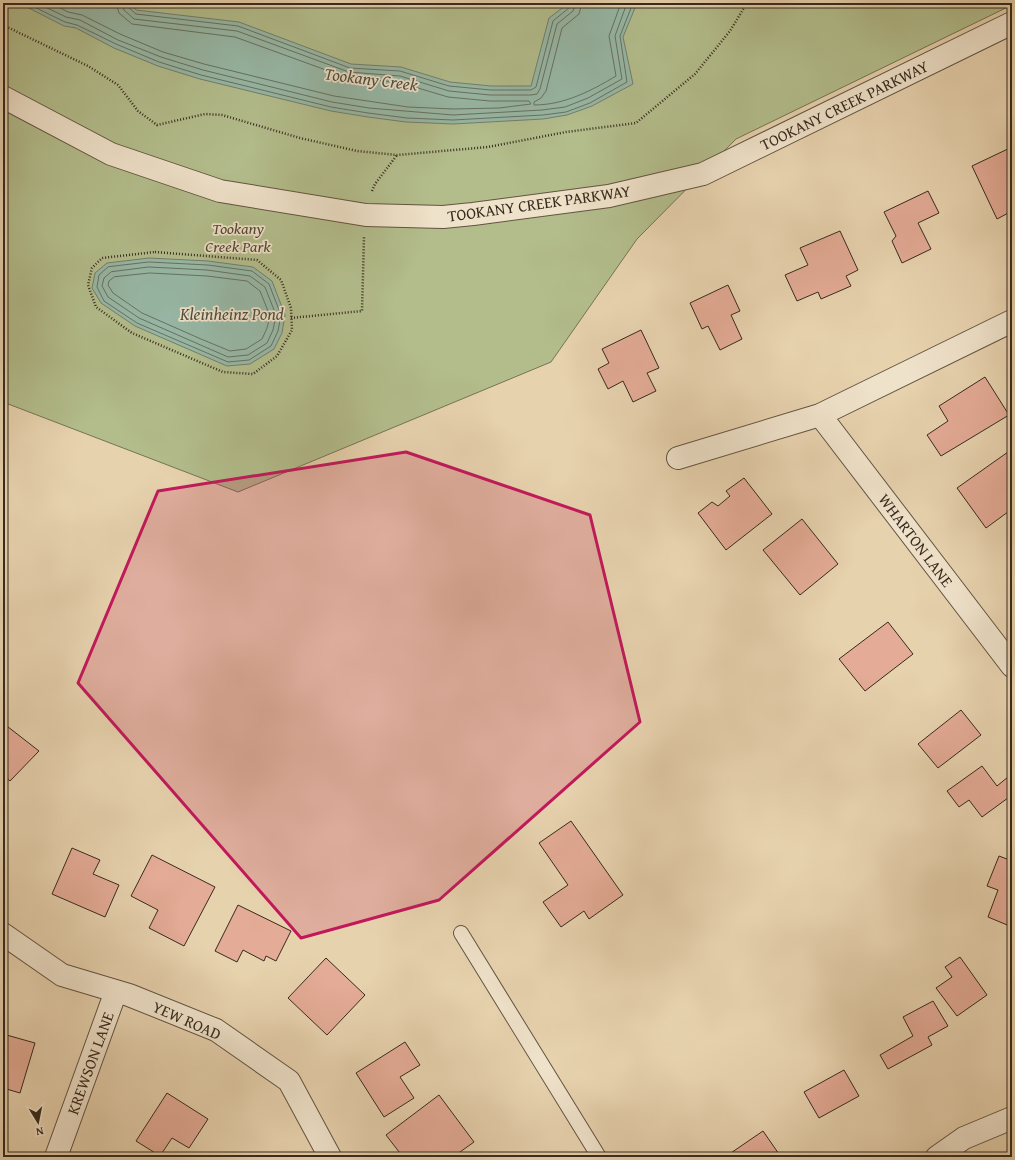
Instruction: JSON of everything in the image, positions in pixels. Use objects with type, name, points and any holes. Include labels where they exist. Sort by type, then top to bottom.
[{"type":"street","name":"TOOKANY CREEK PARKWAY","points":[[3,97],[111,154],[220,191],[366,215],[443,217],[609,196],[703,174],[1012,23]]},
{"type":"street","points":[[678,458],[820,415],[1012,321]]},
{"type":"street","name":"WHARTON LANE","points":[[820,415],[1012,666]]},
{"type":"street","name":"YEW ROAD","points":[[3,934],[62,975],[116,991],[216,1030],[289,1081],[330,1157]]},
{"type":"street","name":"KREWSON LANE","points":[[56,1157],[116,991]]},
{"type":"street","points":[[937,1157],[964,1138],[1012,1118]]},
{"type":"lane","points":[[461,933],[600,1157]]},
{"type":"path","points":[[3,25],[88,66],[118,85],[138,111],[157,125],[205,114],[222,115],[300,138],[357,151],[397,155],[488,147],[566,132],[636,122],[695,74],[730,31],[747,3]]},
{"type":"path","points":[[370,195],[375,184],[397,155]]},
{"type":"path","points":[[292,318],[362,311],[364,232]]},
{"type":"path","points":[[155,252],[257,260],[281,280],[291,308],[292,318],[292,330],[277,356],[253,374],[223,372],[132,333],[96,307],[88,285],[92,268],[102,258],[155,252]]},
{"type":"highlighted area","points":[[406,452],[590,515],[640,722],[439,900],[301,938],[78,683],[158,491]]},
{"type":"green space","name":"Tookany Creek Park","points":[[3,3],[1012,3],[1012,5],[736,139],[637,239],[551,362],[238,492],[3,402]]},
{"type":"water","name":"Tookany Creek","points":[[19,3],[130,3],[136,10],[239,22],[351,64],[401,67],[450,82],[491,86],[531,86],[549,18],[569,3],[637,3],[623,37],[633,84],[592,106],[567,115],[543,119],[453,124],[406,122],[368,117],[331,111],[200,79],[158,66],[114,48],[76,28],[64,26]]},
{"type":"water","name":"Kleinheinz Pond","points":[[149,258],[208,261],[253,267],[272,281],[285,315],[282,333],[274,349],[250,364],[227,366],[135,326],[101,303],[92,288],[95,273],[107,263]]},
{"type":"building","points":[[1012,147],[1012,211],[997,219],[972,166]]},
{"type":"building","points":[[928,191],[939,213],[918,223],[931,249],[902,263],[892,241],[896,236],[884,212]]},
{"type":"building","points":[[840,231],[858,270],[846,276],[851,286],[821,299],[818,292],[797,301],[785,275],[808,265],[800,248]]},
{"type":"building","points":[[728,285],[740,311],[731,315],[742,339],[720,350],[708,326],[702,329],[690,303]]},
{"type":"building","points":[[641,330],[659,368],[647,373],[656,391],[633,402],[623,381],[608,389],[598,369],[609,363],[602,349]]},
{"type":"building","points":[[985,377],[1009,415],[941,456],[927,435],[948,421],[939,406]]},
{"type":"building","points":[[1008,452],[1012,458],[1012,509],[986,528],[957,488]]},
{"type":"building","points":[[744,478],[772,514],[726,550],[698,513],[712,502],[718,506],[730,496],[726,491]]},
{"type":"building","points":[[802,519],[838,564],[800,595],[763,550]]},
{"type":"building","points":[[888,622],[913,654],[865,691],[839,659]]},
{"type":"building","points":[[961,710],[981,735],[938,768],[918,744]]},
{"type":"building","points":[[3,723],[39,751],[10,781],[3,775]]},
{"type":"building","points":[[982,766],[997,786],[1008,777],[1012,783],[1012,795],[982,817],[969,800],[959,807],[947,791]]},
{"type":"building","points":[[571,821],[623,895],[589,919],[584,911],[561,927],[543,902],[568,885],[539,843]]},
{"type":"building","points":[[72,848],[100,860],[93,874],[119,885],[105,917],[52,894]]},
{"type":"building","points":[[152,855],[215,887],[184,946],[149,928],[158,910],[131,896]]},
{"type":"building","points":[[999,856],[1012,861],[1012,927],[988,917],[998,890],[987,886]]},
{"type":"building","points":[[238,905],[291,931],[276,961],[266,956],[264,961],[243,950],[237,962],[215,951]]},
{"type":"building","points":[[960,957],[987,995],[957,1016],[936,988],[952,977],[945,967]]},
{"type":"building","points":[[326,958],[365,995],[327,1035],[288,998]]},
{"type":"building","points":[[933,1001],[948,1026],[928,1037],[932,1045],[888,1069],[880,1055],[913,1036],[903,1017]]},
{"type":"building","points":[[3,1034],[35,1043],[20,1093],[3,1088]]},
{"type":"building","points":[[405,1042],[420,1065],[400,1077],[414,1098],[384,1117],[356,1073]]},
{"type":"building","points":[[844,1070],[859,1096],[819,1118],[804,1092]]},
{"type":"building","points":[[167,1093],[208,1119],[189,1148],[172,1138],[160,1156],[136,1141]]},
{"type":"building","points":[[439,1095],[474,1142],[453,1157],[403,1157],[386,1135]]},
{"type":"building","points":[[763,1131],[781,1157],[725,1157]]}]
